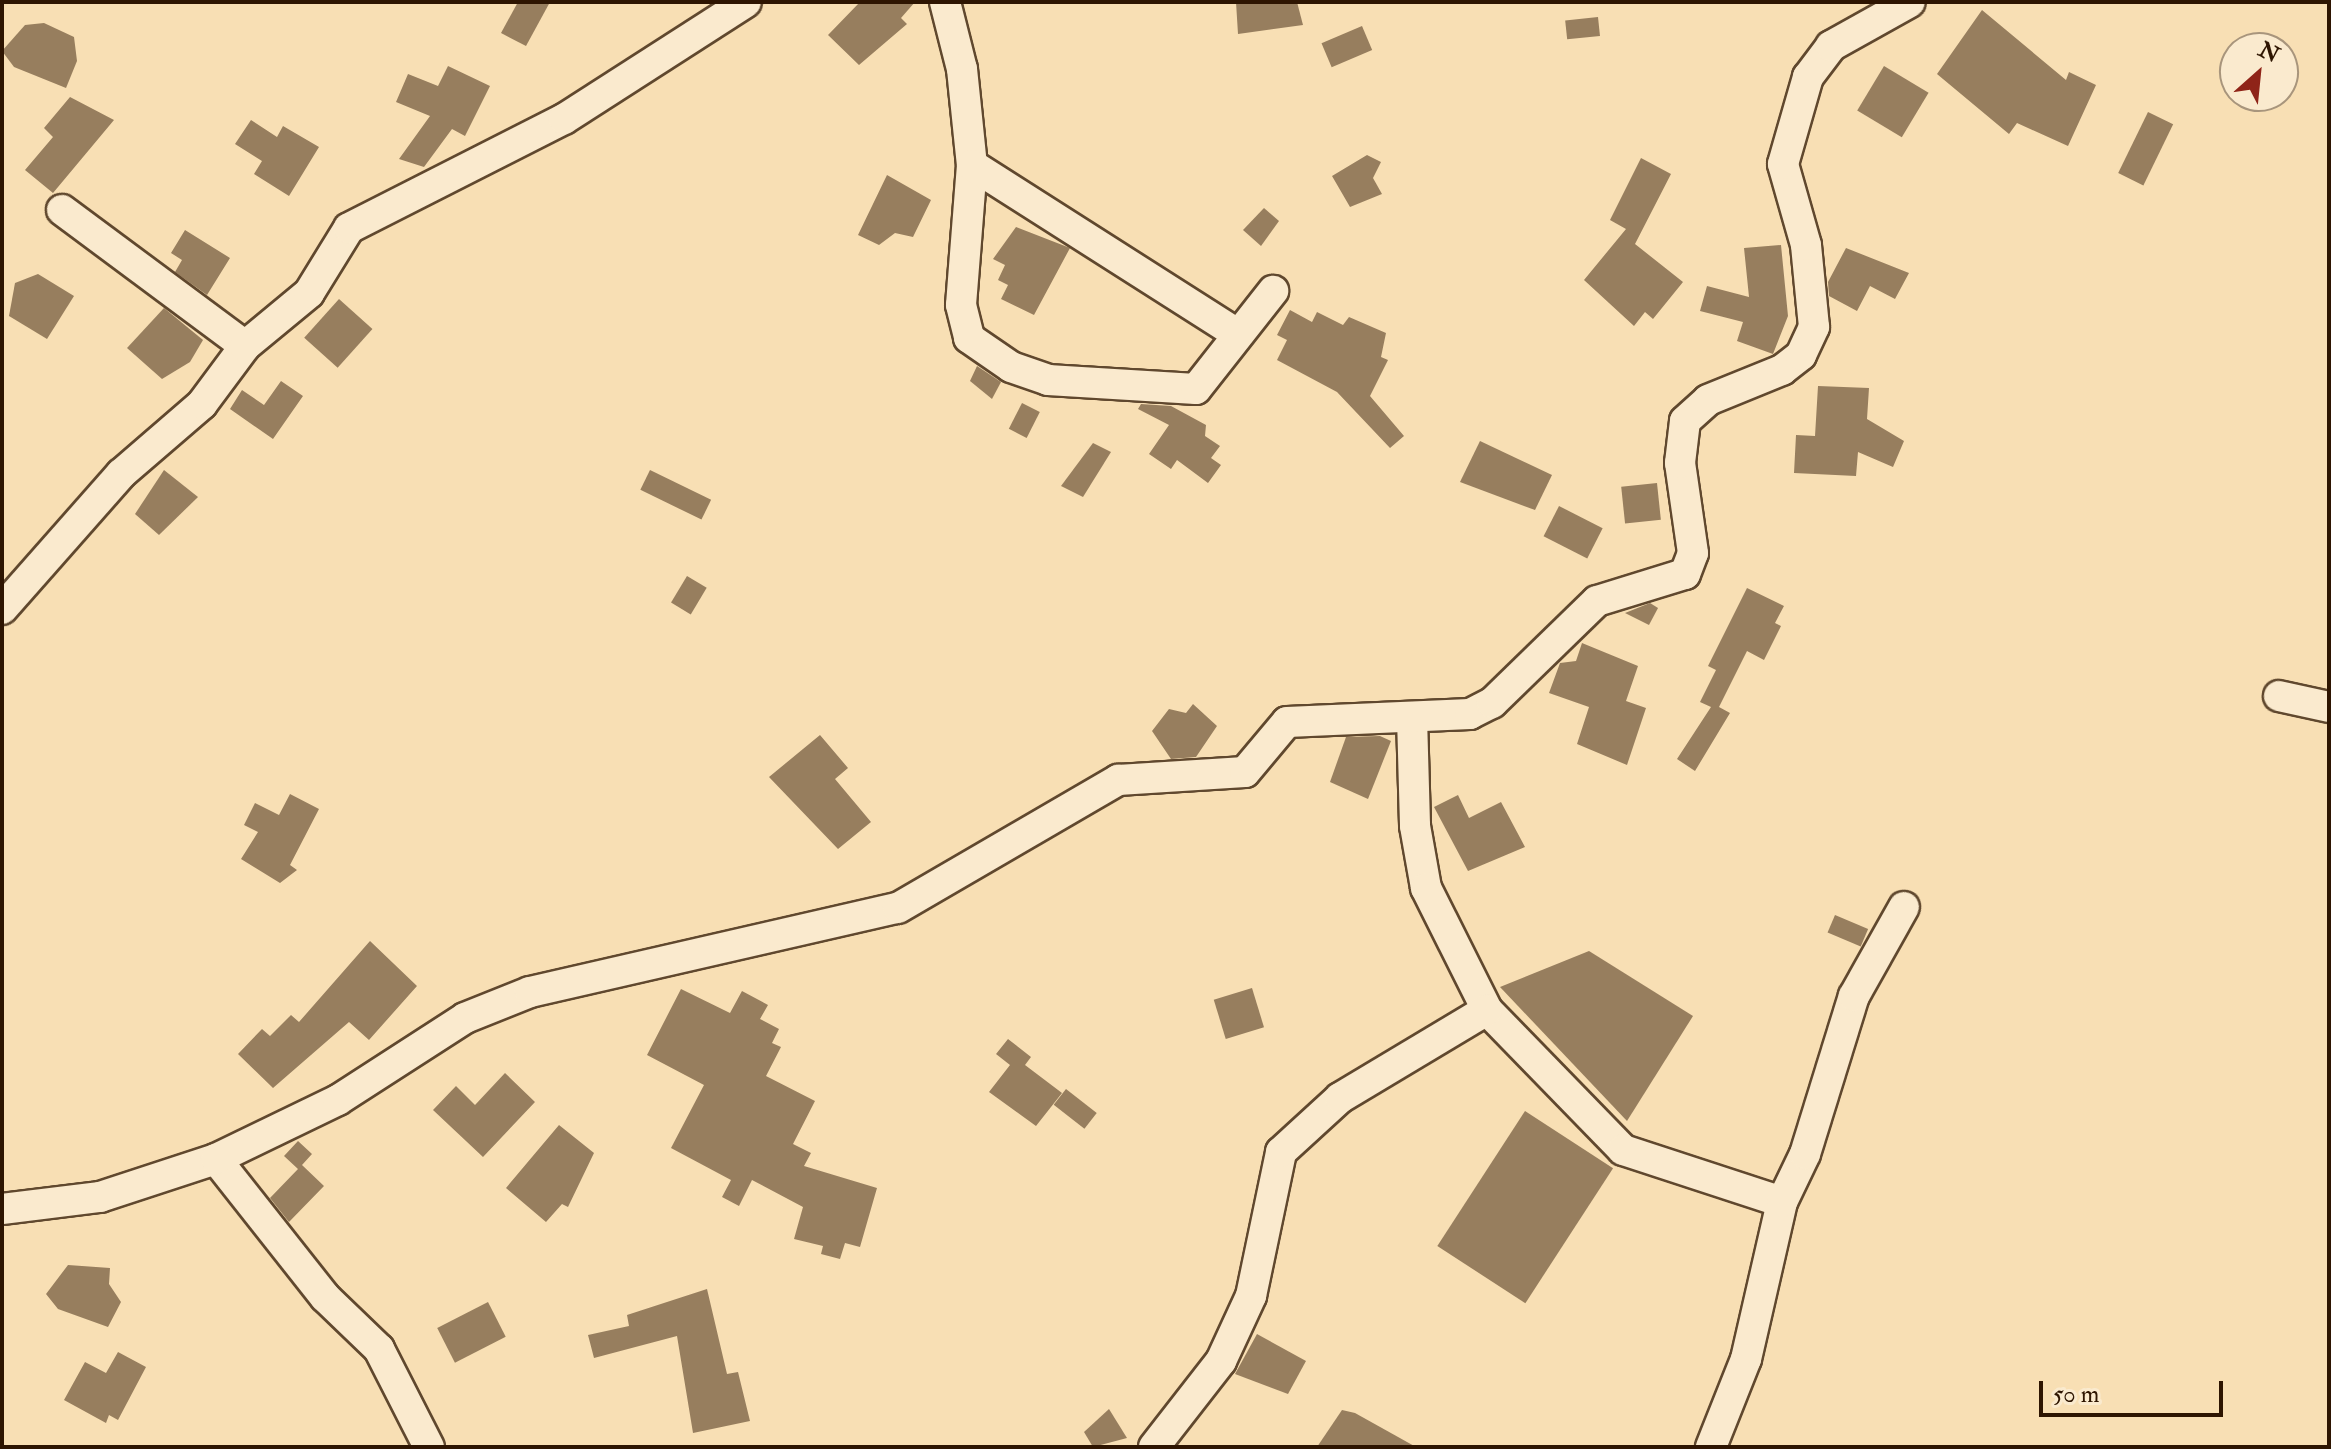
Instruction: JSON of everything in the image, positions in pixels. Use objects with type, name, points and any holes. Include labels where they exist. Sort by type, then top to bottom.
[{"type":"street","points":[[2,609],[121,474],[202,404],[245,346],[309,293],[349,228],[564,119],[746,2]]},
{"type":"street","points":[[945,2],[962,69],[972,165],[962,324],[969,338],[1011,367],[1048,380],[1196,389],[1236,333],[1273,291]]},
{"type":"street","points":[[2,1209],[100,1197],[216,1159],[338,1100],[465,1018],[530,992],[898,908],[932,894],[1012,835],[1118,780],[1245,772],[1287,722],[1470,714],[1492,703],[1597,601],[1685,574],[1693,553],[1680,463],[1685,421],[1708,400],[1782,370],[1801,355],[1814,327],[1806,245],[1783,164],[1808,77],[1831,46],[1910,2]]},
{"type":"street","points":[[972,165],[1236,333]]},
{"type":"street","points":[[62,210],[245,346]]},
{"type":"street","points":[[2279,696],[2329,707]]},
{"type":"street","points":[[1412,717],[1415,826],[1426,888],[1487,1010],[1623,1150],[1782,1202]]},
{"type":"street","points":[[1711,1447],[1746,1359],[1782,1202],[1805,1154],[1854,996],[1904,907]]},
{"type":"street","points":[[1154,1447],[1221,1361],[1251,1296],[1281,1152],[1340,1098],[1487,1010]]},
{"type":"street","points":[[216,1159],[325,1297],[379,1349],[429,1447]]},
{"type":"building","points":[[518,2],[550,2],[526,46],[501,33]]},
{"type":"building","points":[[860,2],[915,2],[901,18],[907,24],[859,65],[828,35]]},
{"type":"building","points":[[1236,2],[1297,2],[1303,25],[1238,34]]},
{"type":"building","points":[[1982,10],[2066,80],[2069,72],[2096,85],[2068,146],[2017,123],[2009,134],[1937,74]]},
{"type":"building","points":[[1598,17],[1600,36],[1567,39],[1565,20]]},
{"type":"building","points":[[44,23],[74,37],[77,61],[66,88],[14,67],[2,51],[25,25]]},
{"type":"building","points":[[1362,26],[1372,50],[1332,67],[1321,43]]},
{"type":"building","points":[[448,66],[490,86],[465,136],[452,129],[424,167],[399,159],[430,116],[396,102],[408,74],[438,86]]},
{"type":"building","points":[[1884,66],[1929,93],[1902,137],[1857,111]]},
{"type":"building","points":[[70,97],[114,120],[53,193],[25,170],[53,137],[44,128]]},
{"type":"building","points":[[2148,112],[2173,124],[2143,185],[2118,173]]},
{"type":"building","points":[[251,120],[277,137],[283,126],[319,147],[289,196],[254,174],[262,161],[235,144]]},
{"type":"building","points":[[1367,155],[1381,162],[1373,178],[1382,194],[1350,207],[1332,176]]},
{"type":"building","points":[[1641,158],[1671,174],[1635,244],[1683,282],[1653,319],[1645,312],[1634,326],[1584,280],[1626,229],[1610,220]]},
{"type":"building","points":[[887,175],[931,200],[913,237],[895,233],[879,245],[858,235]]},
{"type":"building","points":[[1264,208],[1279,221],[1261,246],[1243,230]]},
{"type":"building","points":[[1016,227],[1070,248],[1034,315],[1001,299],[1008,285],[998,280],[1005,265],[993,259]]},
{"type":"building","points":[[185,230],[230,258],[207,295],[175,272],[182,260],[171,253]]},
{"type":"building","points":[[1781,245],[1788,316],[1773,354],[1737,341],[1743,322],[1700,311],[1707,286],[1749,297],[1744,248]]},
{"type":"building","points":[[1846,248],[1909,273],[1895,299],[1870,286],[1857,311],[1829,296],[1828,282]]},
{"type":"building","points":[[38,274],[74,296],[47,339],[9,316],[15,283]]},
{"type":"building","points":[[339,299],[372,329],[338,368],[304,338]]},
{"type":"building","points":[[164,308],[203,340],[190,362],[162,379],[127,348]]},
{"type":"building","points":[[1290,310],[1312,322],[1317,312],[1343,325],[1349,317],[1386,333],[1381,357],[1388,360],[1370,396],[1404,436],[1390,448],[1337,392],[1277,360],[1287,340],[1277,335]]},
{"type":"building","points":[[977,366],[1001,382],[992,399],[970,381]]},
{"type":"building","points":[[281,381],[303,396],[273,439],[230,409],[242,390],[264,405]]},
{"type":"building","points":[[1818,386],[1869,388],[1867,419],[1904,441],[1893,467],[1858,452],[1856,476],[1794,473],[1796,435],[1815,436]]},
{"type":"building","points":[[1022,403],[1040,412],[1027,438],[1009,429]]},
{"type":"building","points":[[1141,404],[1171,406],[1206,425],[1205,436],[1220,446],[1211,458],[1221,465],[1208,483],[1177,460],[1171,469],[1149,454],[1169,425],[1138,409]]},
{"type":"building","points":[[1480,441],[1552,475],[1535,510],[1460,482]]},
{"type":"building","points":[[1093,443],[1111,452],[1083,497],[1061,486]]},
{"type":"building","points":[[164,470],[198,497],[159,535],[135,514]]},
{"type":"building","points":[[650,470],[711,500],[701,520],[640,490]]},
{"type":"building","points":[[1657,483],[1661,520],[1625,524],[1621,487]]},
{"type":"building","points":[[1559,506],[1603,528],[1587,559],[1544,536]]},
{"type":"building","points":[[687,576],[707,588],[691,614],[671,603]]},
{"type":"building","points":[[1747,588],[1784,606],[1775,623],[1781,626],[1764,660],[1747,651],[1719,707],[1730,713],[1695,771],[1677,759],[1711,707],[1700,702],[1716,670],[1708,666]]},
{"type":"building","points":[[1650,603],[1658,608],[1649,625],[1625,613]]},
{"type":"building","points":[[1582,643],[1638,666],[1626,701],[1646,708],[1627,765],[1577,744],[1589,707],[1549,693],[1560,663],[1576,661]]},
{"type":"building","points":[[1193,704],[1217,726],[1196,757],[1171,759],[1152,731],[1169,709],[1186,713]]},
{"type":"building","points":[[820,735],[848,768],[835,779],[871,822],[838,849],[769,777]]},
{"type":"building","points":[[1380,736],[1391,741],[1368,799],[1330,782],[1346,737]]},
{"type":"building","points":[[290,794],[319,809],[290,865],[297,870],[280,883],[241,859],[258,832],[244,825],[255,803],[279,815]]},
{"type":"building","points":[[1458,795],[1469,818],[1501,802],[1525,847],[1468,871],[1434,807]]},
{"type":"building","points":[[1835,915],[1868,929],[1861,947],[1828,932]]},
{"type":"building","points":[[370,941],[417,986],[369,1040],[349,1022],[273,1088],[238,1054],[262,1029],[270,1036],[291,1015],[299,1022]]},
{"type":"building","points":[[1589,951],[1693,1016],[1627,1121],[1500,987]]},
{"type":"building","points":[[1252,988],[1264,1027],[1226,1039],[1214,1000]]},
{"type":"building","points":[[681,989],[730,1013],[742,991],[768,1005],[760,1019],[779,1029],[772,1043],[781,1047],[766,1076],[815,1101],[793,1144],[811,1153],[804,1166],[877,1188],[860,1247],[845,1243],[840,1259],[821,1254],[823,1246],[794,1239],[803,1207],[752,1180],[739,1206],[722,1197],[731,1180],[671,1148],[704,1085],[647,1055]]},
{"type":"building","points":[[1008,1039],[1031,1057],[1025,1065],[1062,1093],[1036,1126],[989,1092],[1010,1065],[996,1054]]},
{"type":"building","points":[[505,1073],[535,1102],[483,1157],[433,1110],[456,1086],[475,1105]]},
{"type":"building","points":[[1066,1089],[1097,1113],[1084,1129],[1054,1105]]},
{"type":"building","points":[[1525,1111],[1613,1168],[1525,1303],[1437,1246]]},
{"type":"building","points":[[559,1125],[594,1153],[568,1207],[562,1204],[546,1222],[506,1188]]},
{"type":"building","points":[[298,1141],[312,1154],[302,1165],[324,1186],[289,1222],[270,1198],[298,1169],[284,1156]]},
{"type":"building","points":[[68,1265],[110,1268],[109,1284],[121,1302],[108,1327],[58,1309],[46,1294]]},
{"type":"building","points":[[707,1289],[727,1374],[738,1372],[750,1421],[693,1433],[677,1336],[594,1358],[588,1335],[629,1326],[627,1315]]},
{"type":"building","points":[[488,1302],[506,1337],[455,1363],[437,1328]]},
{"type":"building","points":[[1257,1334],[1306,1361],[1288,1394],[1235,1374]]},
{"type":"building","points":[[118,1352],[146,1367],[118,1420],[109,1415],[106,1423],[64,1400],[85,1362],[106,1373]]},
{"type":"building","points":[[1109,1409],[1127,1438],[1093,1447],[1084,1432]]},
{"type":"building","points":[[1342,1410],[1355,1413],[1416,1447],[1317,1447]]}]
